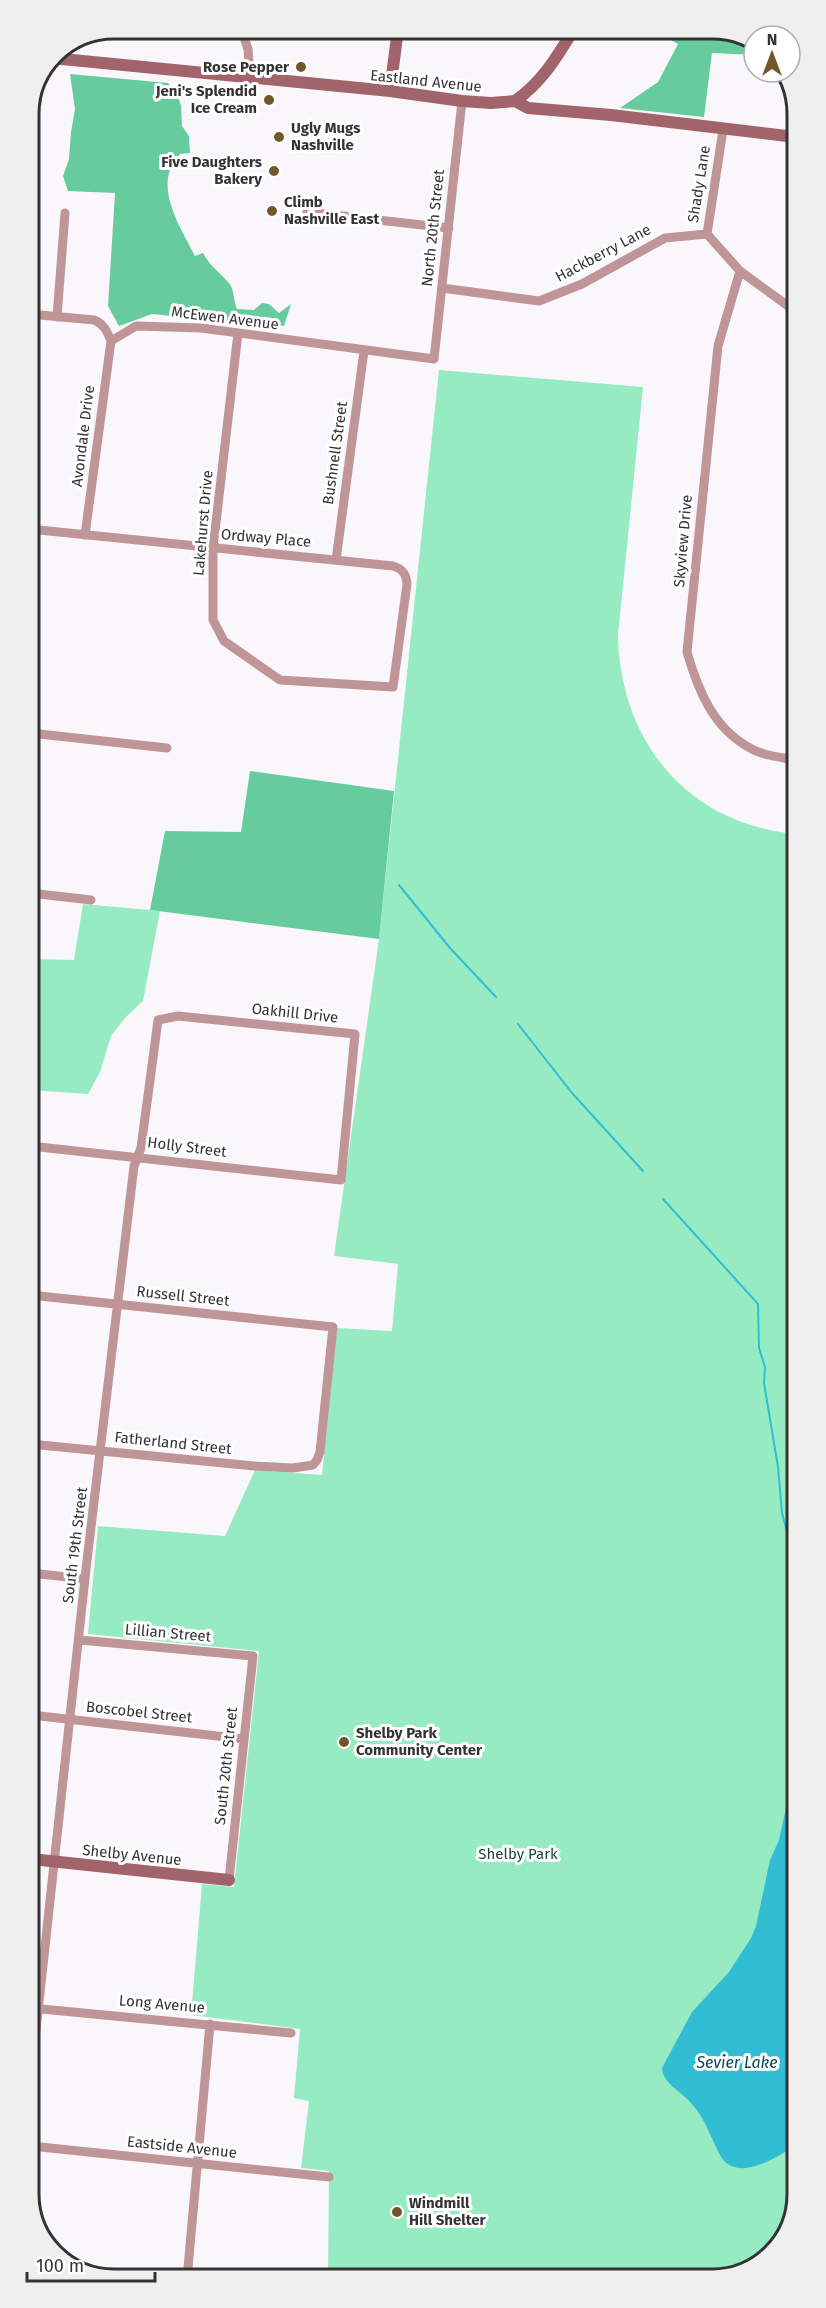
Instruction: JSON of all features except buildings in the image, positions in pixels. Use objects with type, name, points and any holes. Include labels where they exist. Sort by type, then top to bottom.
[{"type":"street","points":[[245,39],[248,49],[250,78]]},
{"type":"street","points":[[390,91],[397,39]]},
{"type":"street","points":[[514,101],[543,77],[568,39]]},
{"type":"street","name":"Eastland Avenue","points":[[63,59],[390,91],[462,101],[491,103],[514,101],[528,108],[611,115],[787,136]]},
{"type":"street","name":"North 20th Street","points":[[434,358],[462,101]]},
{"type":"street","name":"Shady Lane","points":[[723,130],[707,234],[740,271],[787,305]]},
{"type":"street","points":[[307,212],[449,228]]},
{"type":"street","points":[[57,317],[65,213]]},
{"type":"street","name":"Hackberry Lane","points":[[442,288],[539,301],[582,285],[665,238],[707,234]]},
{"type":"street","name":"Skyview Drive","points":[[740,271],[718,346],[687,652],[695,681],[707,706],[725,730],[750,749],[787,758]]},
{"type":"street","points":[[39,315],[100,322],[111,341]]},
{"type":"street","name":"McEwen Avenue","points":[[111,341],[136,326],[201,328],[364,351],[434,358]]},
{"type":"street","name":"Lakehurst Drive","points":[[238,333],[213,548],[213,620],[224,641],[280,680],[393,687],[407,584],[406,575],[400,568],[393,566]]},
{"type":"street","name":"Avondale Drive","points":[[86,535],[111,341]]},
{"type":"street","name":"Bushnell Street","points":[[336,560],[364,351]]},
{"type":"street","name":"Ordway Place","points":[[39,530],[393,566]]},
{"type":"street","points":[[39,734],[166,748]]},
{"type":"street","points":[[39,894],[91,900]]},
{"type":"street","name":"Oakhill Drive","points":[[158,1020],[178,1016],[356,1034],[341,1180]]},
{"type":"street","name":"South 19th Street","points":[[39,1985],[134,1166],[141,1148],[158,1020]]},
{"type":"street","name":"Holly Street","points":[[39,1147],[341,1180]]},
{"type":"street","name":"Russell Street","points":[[39,1296],[333,1327],[320,1452],[313,1465]]},
{"type":"street","name":"Fatherland Street","points":[[39,1445],[254,1466],[293,1468],[313,1465]]},
{"type":"street","points":[[39,1574],[85,1579]]},
{"type":"street","name":"Lillian Street","points":[[80,1640],[253,1656]]},
{"type":"street","name":"South 20th Street","points":[[229,1880],[253,1656]]},
{"type":"street","name":"Boscobel Street","points":[[39,1716],[244,1739]]},
{"type":"street","name":"Shelby Avenue","points":[[39,1860],[229,1880]]},
{"type":"street","name":"Long Avenue","points":[[39,2008],[291,2033]]},
{"type":"street","points":[[188,2269],[210,2024]]},
{"type":"street","name":"Eastside Avenue","points":[[39,2147],[329,2177]]},
{"type":"green space","points":[[669,39],[717,39],[742,45],[742,54],[712,53],[704,117],[620,108],[658,82],[678,44]]},
{"type":"green space","points":[[70,74],[168,83],[177,93],[181,106],[182,126],[189,136],[190,153],[180,154],[172,166],[168,180],[170,203],[179,225],[195,256],[203,253],[230,285],[237,309],[254,310],[262,303],[269,304],[279,313],[291,304],[284,326],[152,314],[119,326],[108,306],[115,193],[68,191],[63,176],[69,159],[75,109]]},
{"type":"green space","name":"Shelby Park","points":[[439,370],[643,387],[618,635],[622,674],[631,709],[646,742],[667,770],[692,795],[722,814],[757,827],[787,832],[787,2194],[786,2209],[772,2240],[754,2256],[732,2266],[712,2269],[328,2269],[329,2171],[301,2168],[309,2101],[294,2098],[300,2029],[191,2015],[202,1884],[234,1887],[259,1651],[88,1634],[98,1526],[225,1536],[255,1470],[322,1475],[337,1328],[392,1331],[398,1264],[334,1256],[379,939]]},
{"type":"green space","points":[[250,771],[394,791],[379,939],[150,910],[165,831],[241,832]]},
{"type":"green space","points":[[83,904],[160,911],[143,1001],[111,1036],[100,1072],[88,1094],[39,1091],[39,959],[74,960]]},
{"type":"water","name":"Sevier Lake","points":[[787,1804],[787,2151],[760,2164],[740,2168],[731,2166],[723,2160],[701,2116],[669,2083],[662,2068],[692,2012],[729,1972],[751,1938],[756,1926],[770,1860],[779,1840]]},
{"type":"waterway","points":[[399,885],[450,948],[496,997]]},
{"type":"waterway","points":[[518,1024],[572,1093],[643,1171]]},
{"type":"waterway","points":[[663,1199],[758,1304],[759,1348],[765,1367],[764,1383],[778,1467],[782,1513],[787,1532]]},
{"type":"place","name":"Rose Pepper","points":[[301,67]]},
{"type":"place","name":"Jeni's Splendid Ice Cream","points":[[269,100]]},
{"type":"place","name":"Ugly Mugs Nashville","points":[[279,137]]},
{"type":"place","name":"Five Daughters Bakery","points":[[274,171]]},
{"type":"place","name":"Climb Nashville East","points":[[272,211]]},
{"type":"place","name":"Shelby Park Community Center","points":[[344,1742]]},
{"type":"place","name":"Windmill Hill Shelter","points":[[397,2212]]}]
